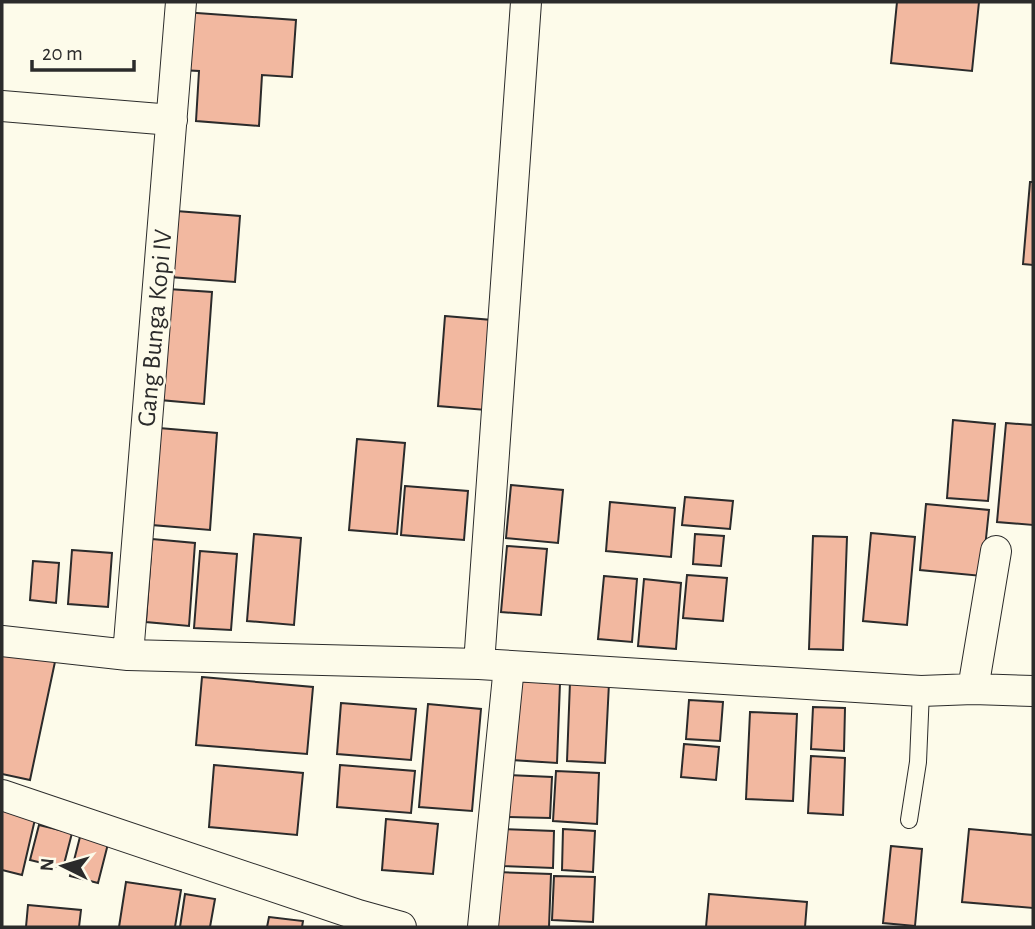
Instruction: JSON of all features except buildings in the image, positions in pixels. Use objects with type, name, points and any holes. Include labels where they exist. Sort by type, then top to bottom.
[{"type":"street","name":"Gang Bunga Kopi IV","points":[[128,655],[181,2]]},
{"type":"street","points":[[479,664],[526,2]]},
{"type":"street","points":[[2,106],[172,120]]},
{"type":"street","points":[[973,689],[996,551]]},
{"type":"street","points":[[2,641],[128,655],[479,664],[920,691],[1033,691]]},
{"type":"street","points":[[483,927],[509,666]]},
{"type":"street","points":[[2,795],[357,921],[401,927]]},
{"type":"lane","points":[[909,820],[918,762],[920,691]]}]
